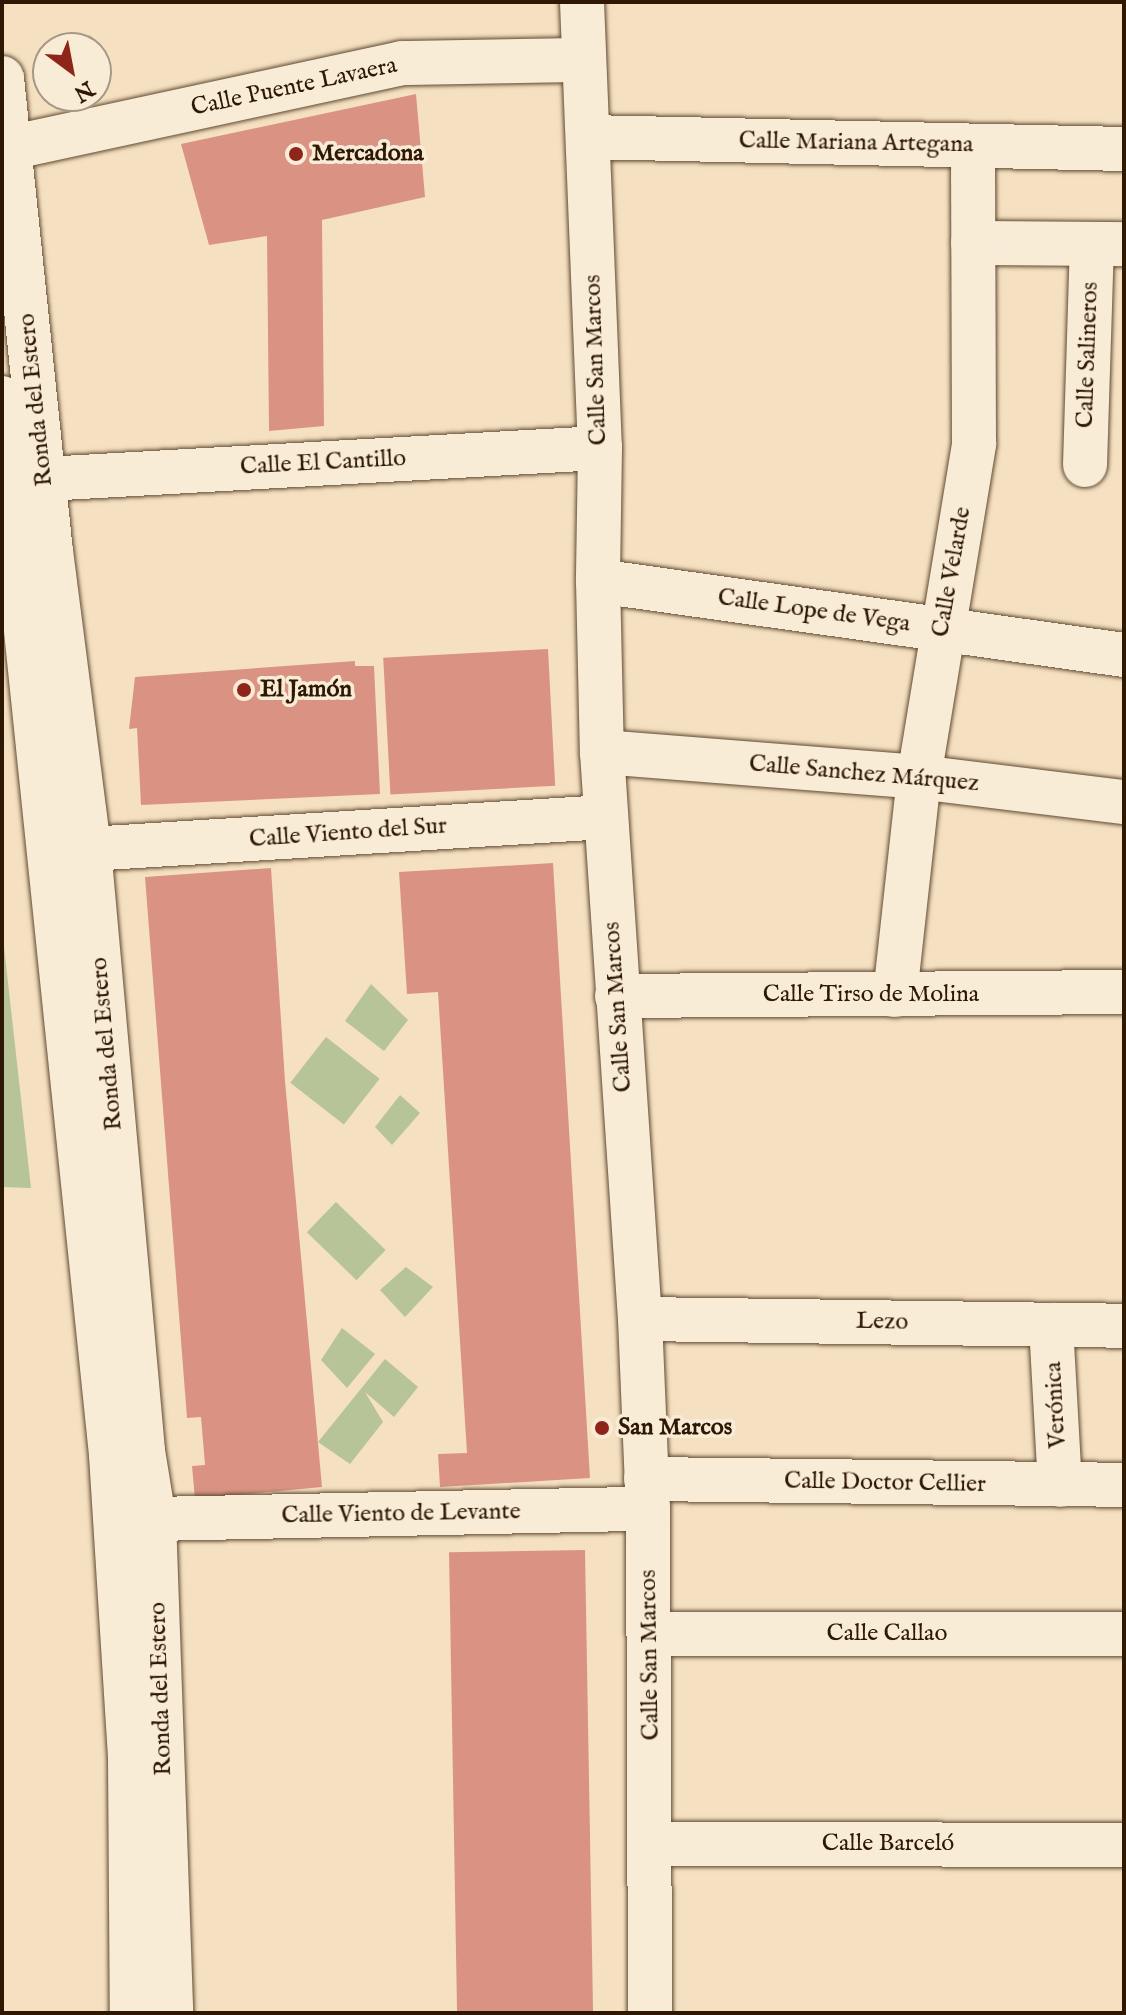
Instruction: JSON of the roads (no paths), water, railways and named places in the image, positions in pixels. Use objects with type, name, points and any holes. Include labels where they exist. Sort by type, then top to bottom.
[{"type":"street","name":"Calle San Marcos","points":[[582,2],[600,448],[598,581],[602,752],[640,1319],[647,1494],[650,2013]]},
{"type":"street","name":"Calle Puente Lavaera","points":[[9,148],[402,63],[582,60]]},
{"type":"street","name":"Ronda del Estero","points":[[2,78],[51,551],[89,849],[143,1451],[154,1519],[171,2013]]},
{"type":"street","name":"Calle Mariana Artegana","points":[[588,137],[1124,149]]},
{"type":"street","name":"Calle Velarde","points":[[895,995],[919,777],[941,628],[974,444],[973,146]]},
{"type":"street","points":[[973,243],[1108,244]]},
{"type":"street","name":"Calle Salineros","points":[[1085,465],[1108,244]]},
{"type":"street","name":"Ronda del Estero","points":[[2,398],[111,1455],[130,1757],[132,2013]]},
{"type":"street","name":"Calle El Cantillo","points":[[45,479],[600,448]]},
{"type":"street","name":"Calle Lope de Vega","points":[[598,581],[1124,655]]},
{"type":"street","name":"Calle Sanchez Márquez","points":[[602,752],[919,777],[1124,802]]},
{"type":"street","name":"Calle Viento del Sur","points":[[89,849],[606,817]]},
{"type":"street","name":"Calle Tirso de Molina","points":[[617,996],[1124,992]]},
{"type":"street","name":"Lezo","points":[[640,1319],[1124,1326]]},
{"type":"street","name":"Verónica","points":[[1051,1325],[1060,1485]]},
{"type":"street","name":"Calle Doctor Cellier","points":[[647,1494],[1124,1485]]},
{"type":"street","name":"Calle Viento de Levante","points":[[154,1519],[647,1494]]},
{"type":"street","name":"Calle Callao","points":[[650,1634],[1124,1634]]},
{"type":"street","name":"Calle Barceló","points":[[651,1844],[1124,1845]]},
{"type":"place","name":"Mercadona","points":[[296,154]]},
{"type":"place","name":"El Jamón","points":[[244,690]]},
{"type":"place","name":"San Marcos","points":[[602,1428]]}]
